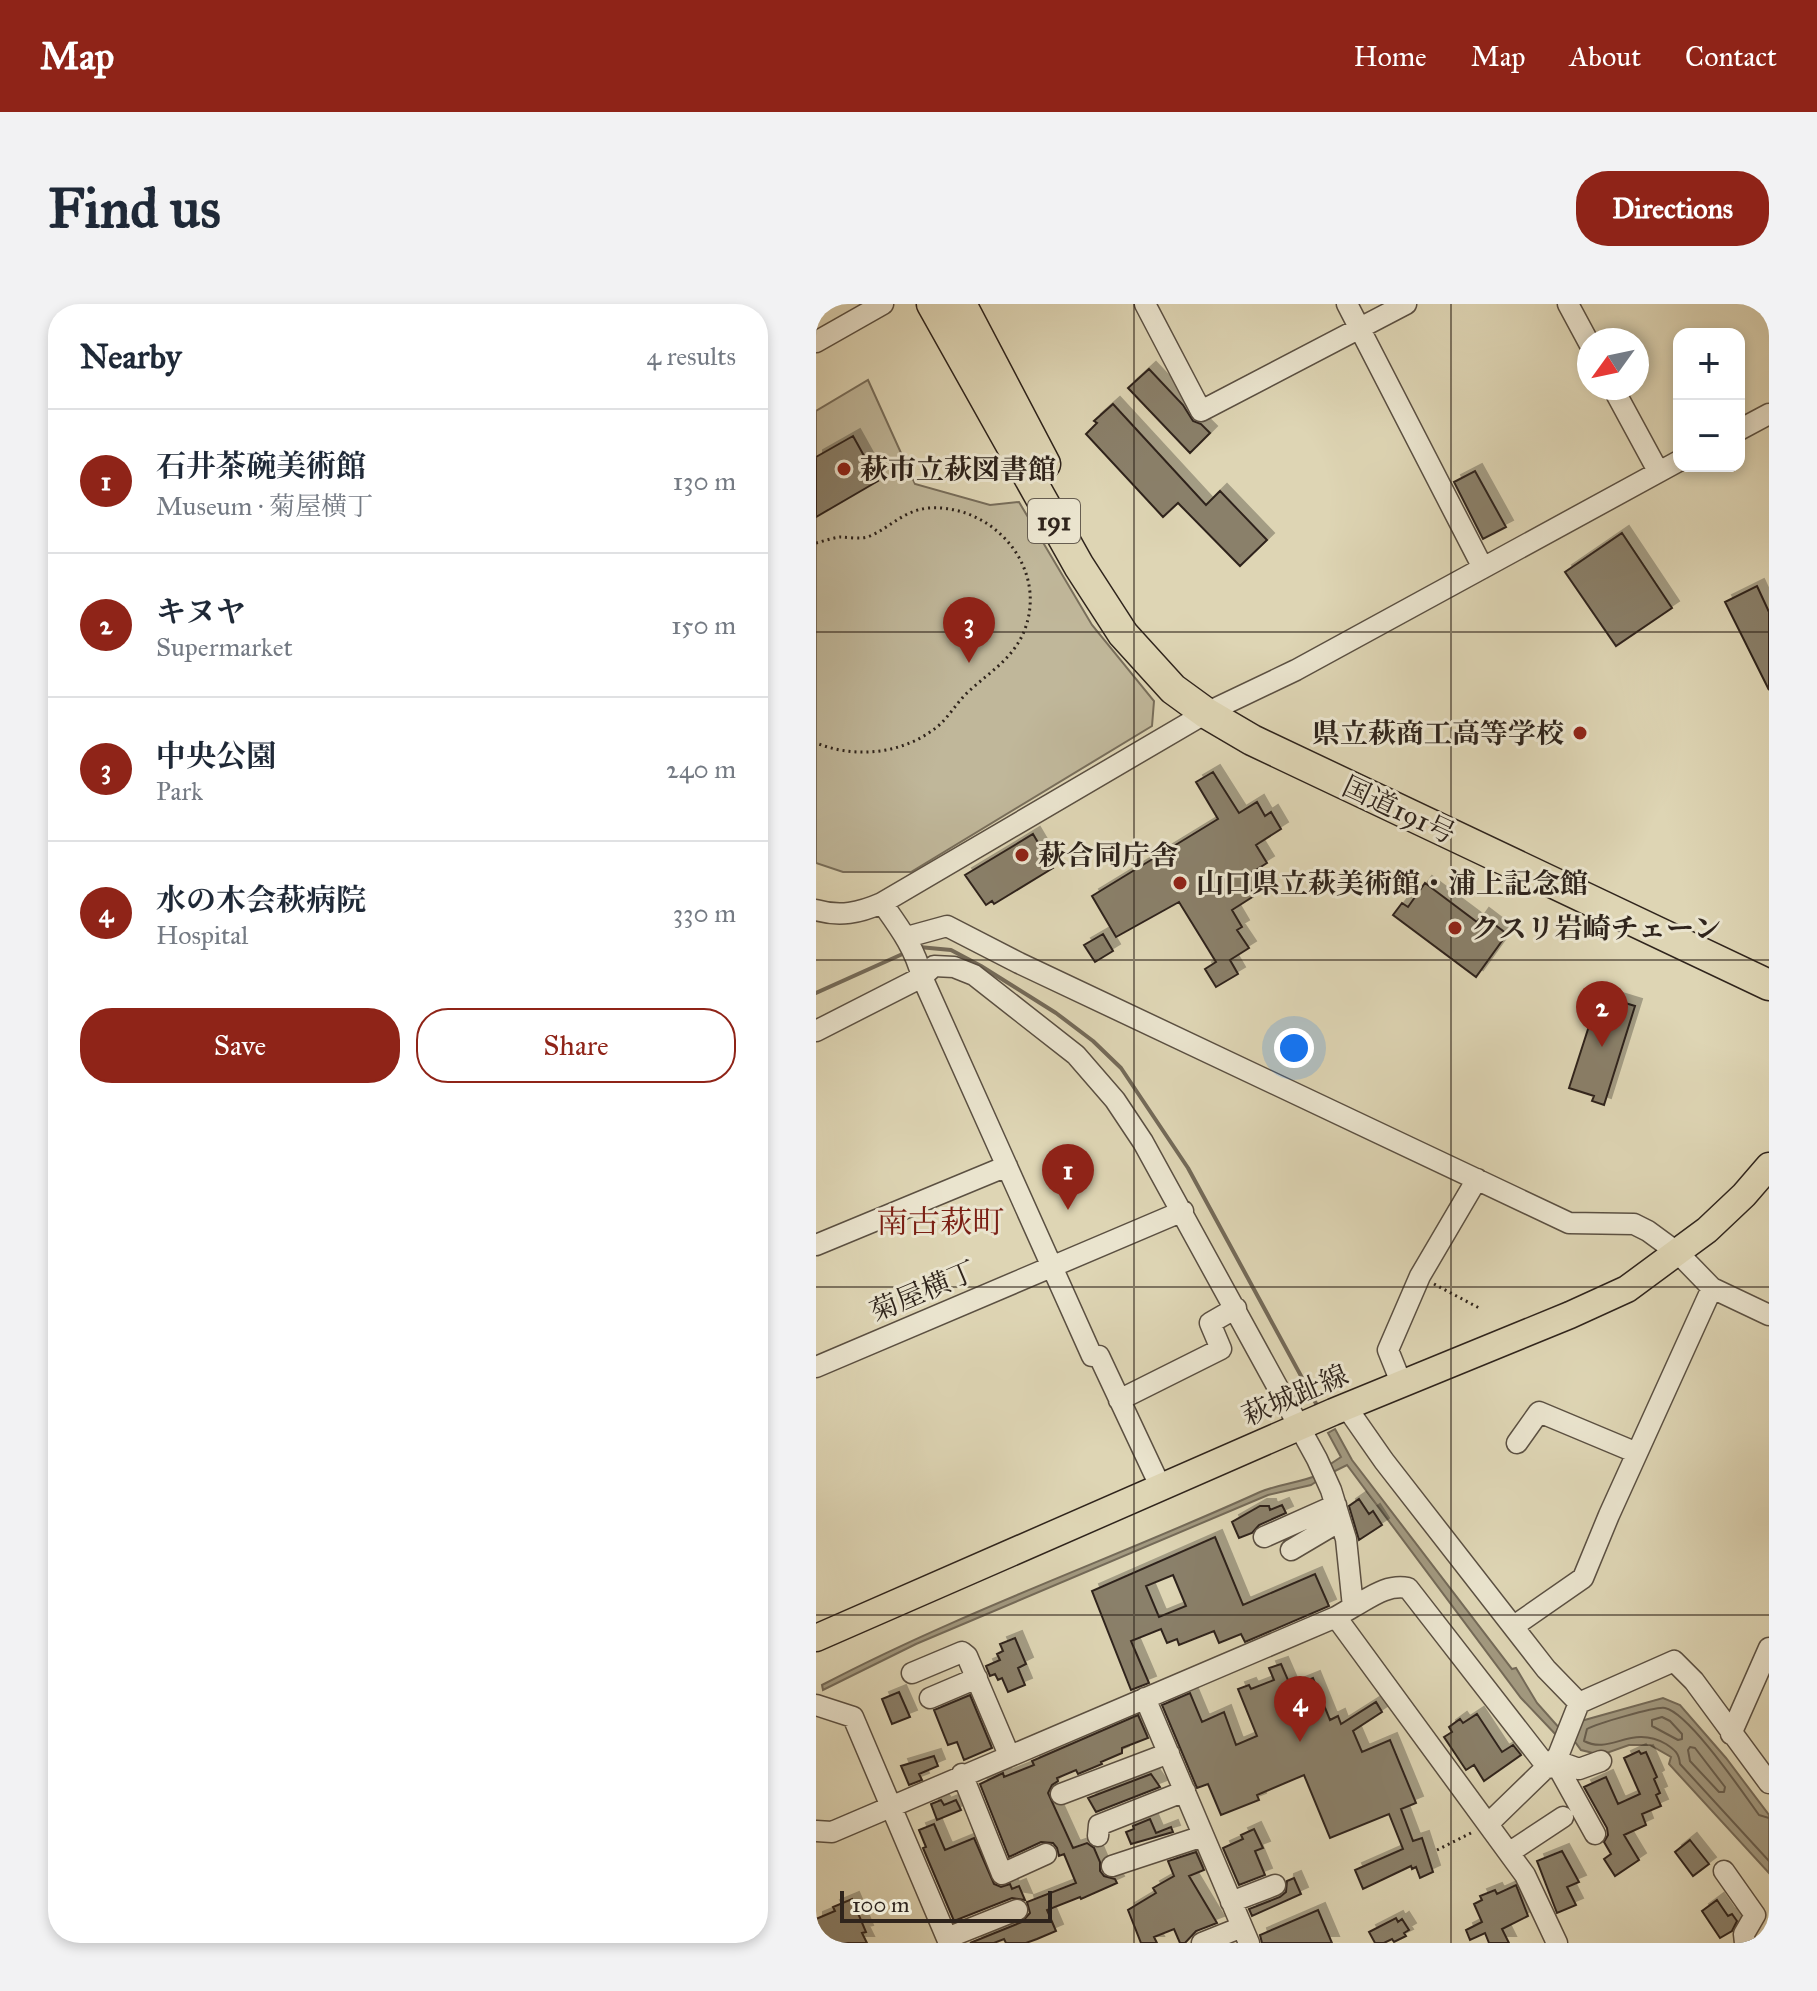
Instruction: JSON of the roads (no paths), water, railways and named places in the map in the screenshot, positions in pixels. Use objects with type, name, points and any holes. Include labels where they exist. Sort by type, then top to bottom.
[{"type":"highway","name":"国道191号","points":[[932,304],[1079,566],[1123,634],[1173,689],[1252,740],[1769,985]]},
{"type":"highway","name":"国道191号","points":[[961,304],[1128,613],[1206,713]]},
{"type":"main road","name":"萩城趾線","points":[[816,1638],[1299,1427],[1627,1289],[1678,1253],[1735,1203],[1769,1166]]},
{"type":"street","points":[[816,342],[883,304]]},
{"type":"street","points":[[1145,304],[1201,411],[1406,304]]},
{"type":"street","points":[[1347,304],[1483,568]]},
{"type":"street","points":[[1568,304],[1581,328]]},
{"type":"street","points":[[1620,400],[1658,471]]},
{"type":"street","points":[[1745,427],[1769,414]]},
{"type":"street","points":[[816,910],[845,914],[882,903],[1206,713],[1296,670],[1673,464]]},
{"type":"street","points":[[882,903],[914,955],[1092,1356],[1099,1356],[1161,1488]]},
{"type":"street","points":[[816,1031],[947,926],[1569,1223],[1634,1224],[1678,1253],[1712,1288],[1769,1315]]},
{"type":"street","points":[[914,955],[934,966],[954,967],[974,975],[1076,1055],[1115,1100],[1143,1142],[1317,1459],[1346,1539],[1345,1612],[1525,1875],[1557,1943]]},
{"type":"street","points":[[816,1245],[1007,1166]]},
{"type":"street","points":[[1402,1385],[1388,1350],[1420,1276],[1477,1179]]},
{"type":"street","name":"菊屋横丁","points":[[816,1367],[1183,1211]]},
{"type":"street","points":[[1514,1626],[1583,1578],[1712,1288]]},
{"type":"street","points":[[1119,1400],[1221,1349],[1210,1323],[1236,1308]]},
{"type":"street","points":[[1340,1410],[1514,1626],[1575,1711]]},
{"type":"street","points":[[1517,1443],[1539,1412],[1637,1453]]},
{"type":"street","points":[[1264,1537],[1336,1506]]},
{"type":"street","points":[[1291,1550],[1336,1506]]},
{"type":"street","points":[[816,1831],[832,1832],[1345,1612],[1381,1591],[1397,1586],[1408,1588],[1554,1761],[1595,1834]]},
{"type":"street","points":[[1731,1734],[1769,1648]]},
{"type":"street","points":[[912,1673],[962,1652],[967,1656],[1009,1755]]},
{"type":"street","points":[[1489,1823],[1554,1761],[1575,1711],[1674,1661],[1694,1681],[1769,1783]]},
{"type":"street","points":[[930,1698],[977,1678]]},
{"type":"street","points":[[1145,1698],[1245,1935],[1202,1943]]},
{"type":"street","points":[[816,1705],[853,1717],[948,1940],[1017,1910]]},
{"type":"street","points":[[1061,1794],[1169,1753]]},
{"type":"street","points":[[1554,1761],[1579,1769],[1601,1761]]},
{"type":"street","points":[[962,1774],[1002,1874],[1046,1854]]},
{"type":"street","points":[[1098,1836],[1099,1825],[1185,1791]]},
{"type":"street","points":[[1510,1852],[1563,1817]]},
{"type":"street","points":[[1112,1866],[1203,1836]]},
{"type":"street","points":[[1724,1871],[1755,1915],[1744,1934],[1745,1943]]},
{"type":"street","points":[[1231,1902],[1275,1885]]},
{"type":"water","points":[[1335,1429],[1352,1460],[1512,1669],[1516,1668],[1537,1703],[1561,1730],[1581,1721],[1663,1698],[1680,1705],[1726,1758],[1769,1815],[1769,1873],[1669,1764],[1671,1757],[1650,1745],[1629,1745],[1601,1755],[1581,1750],[1575,1742],[1559,1738],[1521,1698],[1347,1465],[1331,1473],[1326,1467],[1341,1457],[1328,1433]]},
{"type":"water","points":[[1318,1475],[1320,1479],[1311,1485],[1268,1495],[916,1644],[823,1690],[822,1685],[875,1658],[984,1609],[1260,1492]]},
{"type":"waterway","points":[[919,947],[951,950],[981,966],[1056,1013],[1093,1041],[1121,1068],[1188,1168],[1319,1409]]},
{"type":"waterway","points":[[816,993],[907,952]]},
{"type":"place","name":"萩市立萩図書館","points":[[844,469]]},
{"type":"place","name":"中央公園","points":[[969,663]]},
{"type":"place","name":"県立萩商工高等学校","points":[[1580,733]]},
{"type":"place","name":"萩合同庁舎","points":[[1022,855]]},
{"type":"place","name":"山口県立萩美術館・浦上記念館","points":[[1180,883]]},
{"type":"place","name":"クスリ岩崎チェーン","points":[[1455,928]]},
{"type":"place","name":"キヌヤ","points":[[1602,1047]]},
{"type":"place","name":"石井茶碗美術館","points":[[1068,1210]]},
{"type":"place","name":"水の木会萩病院","points":[[1300,1742]]},
{"type":"district","name":"南古萩町","points":[[940,1222]]}]
